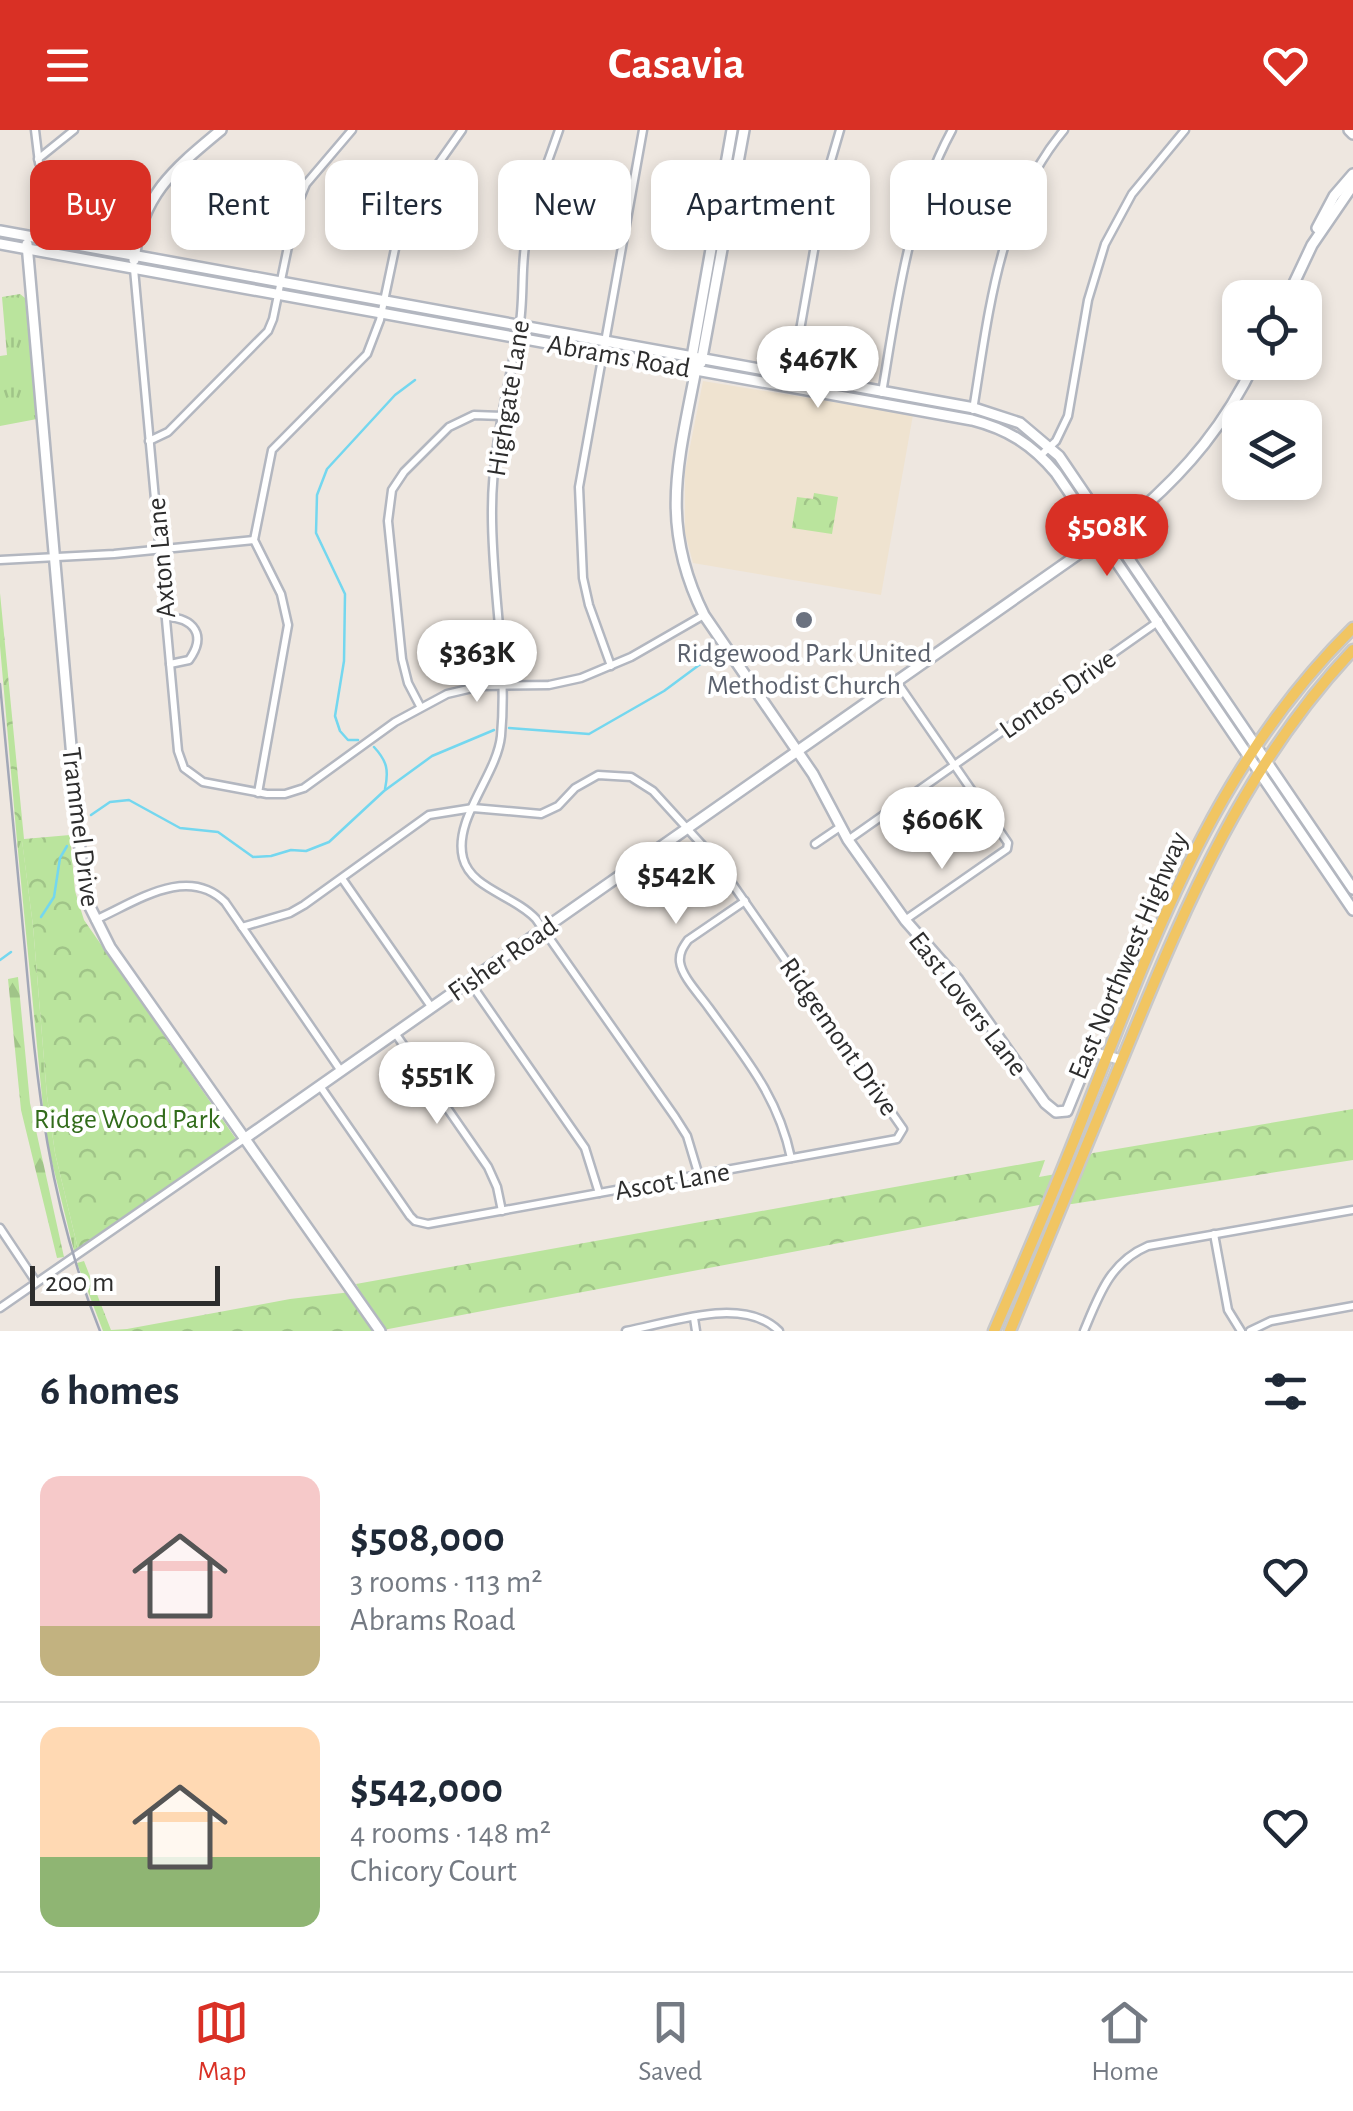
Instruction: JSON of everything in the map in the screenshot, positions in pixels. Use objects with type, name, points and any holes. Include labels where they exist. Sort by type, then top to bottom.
[{"type":"main road","name":"East Northwest Highway","points":[[1080,1143],[1108,1055],[1200,839],[1248,754],[1308,675],[1353,628]]},
{"type":"main road","name":"East Northwest Highway","points":[[994,1331],[1122,1060],[1220,837],[1265,760],[1353,650]]},
{"type":"main road","points":[[1154,942],[1168,948]]},
{"type":"main road","name":"East Northwest Highway","points":[[1010,1331],[1050,1214]]},
{"type":"street","points":[[35,130],[38,158]]},
{"type":"street","points":[[38,158],[74,130]]},
{"type":"street","points":[[151,199],[178,166],[221,130]]},
{"type":"street","points":[[149,441],[168,432],[260,340],[273,319],[292,223],[306,184],[352,130]]},
{"type":"street","points":[[462,130],[407,208],[396,238],[382,312],[367,354],[272,450],[254,540],[281,594],[288,625],[258,793],[285,794],[304,788],[420,706],[464,688],[566,682],[612,666],[704,616]]},
{"type":"street","name":"Highgate Lane","points":[[560,130],[532,209],[525,244],[520,325],[502,416],[492,504],[493,578],[502,642],[500,744],[462,838],[462,854],[467,869],[483,884],[521,904],[543,929],[676,1117],[687,1136],[698,1176]]},
{"type":"street","points":[[612,666],[586,591],[578,510],[601,352],[643,130]]},
{"type":"street","name":"East Lovers Lane","points":[[727,160],[732,130]]},
{"type":"street","name":"East Lovers Lane","points":[[739,160],[744,130]]},
{"type":"street","points":[[790,386],[828,171],[840,130]]},
{"type":"street","points":[[880,403],[913,228],[933,168],[952,130]]},
{"type":"street","points":[[972,420],[1006,237],[1030,180],[1064,130]]},
{"type":"street","points":[[1041,455],[1063,430],[1068,416],[1088,300],[1105,244],[1132,194],[1185,130]]},
{"type":"street","points":[[1296,280],[1324,213],[1353,174]]},
{"type":"street","points":[[1312,246],[1353,185]]},
{"type":"street","name":"Abrams Road","points":[[0,231],[974,408],[1015,421],[1050,446],[1158,621],[1258,772],[1330,866],[1353,889]]},
{"type":"street","name":"Trammel Drive","points":[[28,236],[26,248],[83,874],[94,920],[379,1330]]},
{"type":"street","name":"Abrams Road","points":[[0,244],[790,386],[972,420],[1009,432],[1041,455],[1168,615],[1256,743],[1353,910]]},
{"type":"street","points":[[134,268],[135,250]]},
{"type":"street","name":"East Lovers Lane","points":[[711,250],[692,356],[696,369],[676,478],[675,519],[684,568],[704,616],[798,751],[848,840],[905,920],[958,980],[1051,1108],[1062,1113],[1067,1110],[1090,1056],[1096,1052],[1108,1055]]},
{"type":"street","name":"East Lovers Lane","points":[[696,369],[704,359],[723,250]]},
{"type":"street","name":"Axton Lane","points":[[134,268],[178,752],[184,768],[203,782],[258,793]]},
{"type":"street","name":"Fisher Road","points":[[0,1308],[1107,536],[1187,468],[1228,414],[1246,380]]},
{"type":"street","points":[[420,706],[408,683],[402,658],[388,521],[392,490],[404,472],[449,426],[474,415],[502,416]]},
{"type":"street","points":[[1009,432],[1015,421]]},
{"type":"street","points":[[0,560],[254,540]]},
{"type":"street","name":"Lontos Drive","points":[[848,840],[1168,615]]},
{"type":"street","points":[[166,617],[181,618],[191,624],[198,636],[197,649],[189,660],[170,664]]},
{"type":"street","points":[[896,682],[1008,844],[1007,849],[905,920]]},
{"type":"street","name":"Ridgemont Drive","points":[[242,926],[290,913],[343,880],[430,815],[473,808],[540,814],[558,806],[598,775],[622,774],[653,791],[746,901],[903,1128]]},
{"type":"street","points":[[815,844],[840,827]]},
{"type":"street","points":[[343,880],[432,1008]]},
{"type":"street","points":[[94,920],[170,888],[190,884],[218,895],[342,1071]]},
{"type":"street","points":[[746,901],[688,940],[681,949],[682,968],[768,1090],[784,1127],[791,1158]]},
{"type":"street","points":[[468,981],[586,1148],[599,1193]]},
{"type":"street","points":[[395,1034],[488,1167],[498,1188],[502,1212]]},
{"type":"street","points":[[1108,1055],[1122,1060]]},
{"type":"street","name":"Ascot Lane","points":[[320,1086],[410,1216],[420,1224],[896,1139],[903,1128]]},
{"type":"street","points":[[1086,1330],[1105,1282],[1126,1258],[1148,1246],[1353,1210]]},
{"type":"street","points":[[0,1228],[36,1282]]},
{"type":"street","points":[[1214,1234],[1228,1310],[1241,1331]]},
{"type":"street","points":[[1250,1331],[1271,1321],[1353,1306]]},
{"type":"street","points":[[626,1331],[731,1312],[764,1319],[779,1331]]},
{"type":"street","points":[[694,1318],[696,1331]]},
{"type":"shaded area","points":[[703,381],[913,415],[881,595],[693,563],[685,533],[685,472]]},
{"type":"green space","points":[[20,294],[25,298],[37,419],[0,426],[0,356],[7,355],[2,297]]},
{"type":"green space","points":[[814,493],[838,497],[832,534],[792,528],[797,497],[813,499]]},
{"type":"green space","name":"Ridge Wood Park","points":[[0,593],[24,839],[70,835],[75,891],[84,920],[236,1139],[78,1249],[55,1153],[47,1096],[33,926],[22,841],[17,841],[0,646]]},
{"type":"green space","points":[[22,840],[47,1096],[55,1153],[78,1249],[74,1251],[46,1138],[17,841]]},
{"type":"green space","points":[[18,977],[30,1103],[64,1257],[57,1258],[21,1110],[8,979]]},
{"type":"green space","points":[[1353,1109],[1353,1160],[1072,1204],[1039,1205],[378,1331],[103,1331],[77,1263],[84,1261],[111,1330],[127,1329],[290,1299],[360,1291],[356,1284],[1045,1160],[1039,1177],[1084,1169],[1093,1153]]},
{"type":"waterway","points":[[358,740],[348,740],[335,716],[344,661],[345,594],[316,533],[317,495],[327,469],[395,395],[415,380]]},
{"type":"waterway","points":[[509,728],[589,734],[664,691],[718,651]]},
{"type":"waterway","points":[[91,815],[110,802],[129,800],[180,828],[218,832],[253,857],[306,851],[329,842],[384,791],[432,756],[494,730]]},
{"type":"waterway","points":[[374,747],[386,766],[385,789]]},
{"type":"waterway","points":[[41,917],[54,897],[60,858],[67,846]]},
{"type":"waterway","points":[[0,960],[11,952]]},
{"type":"tram line","points":[[0,684],[34,1049],[48,1144],[68,1237],[100,1331]]},
{"type":"place","name":"Ridgewood Park United Methodist Church","points":[[804,620]]}]
